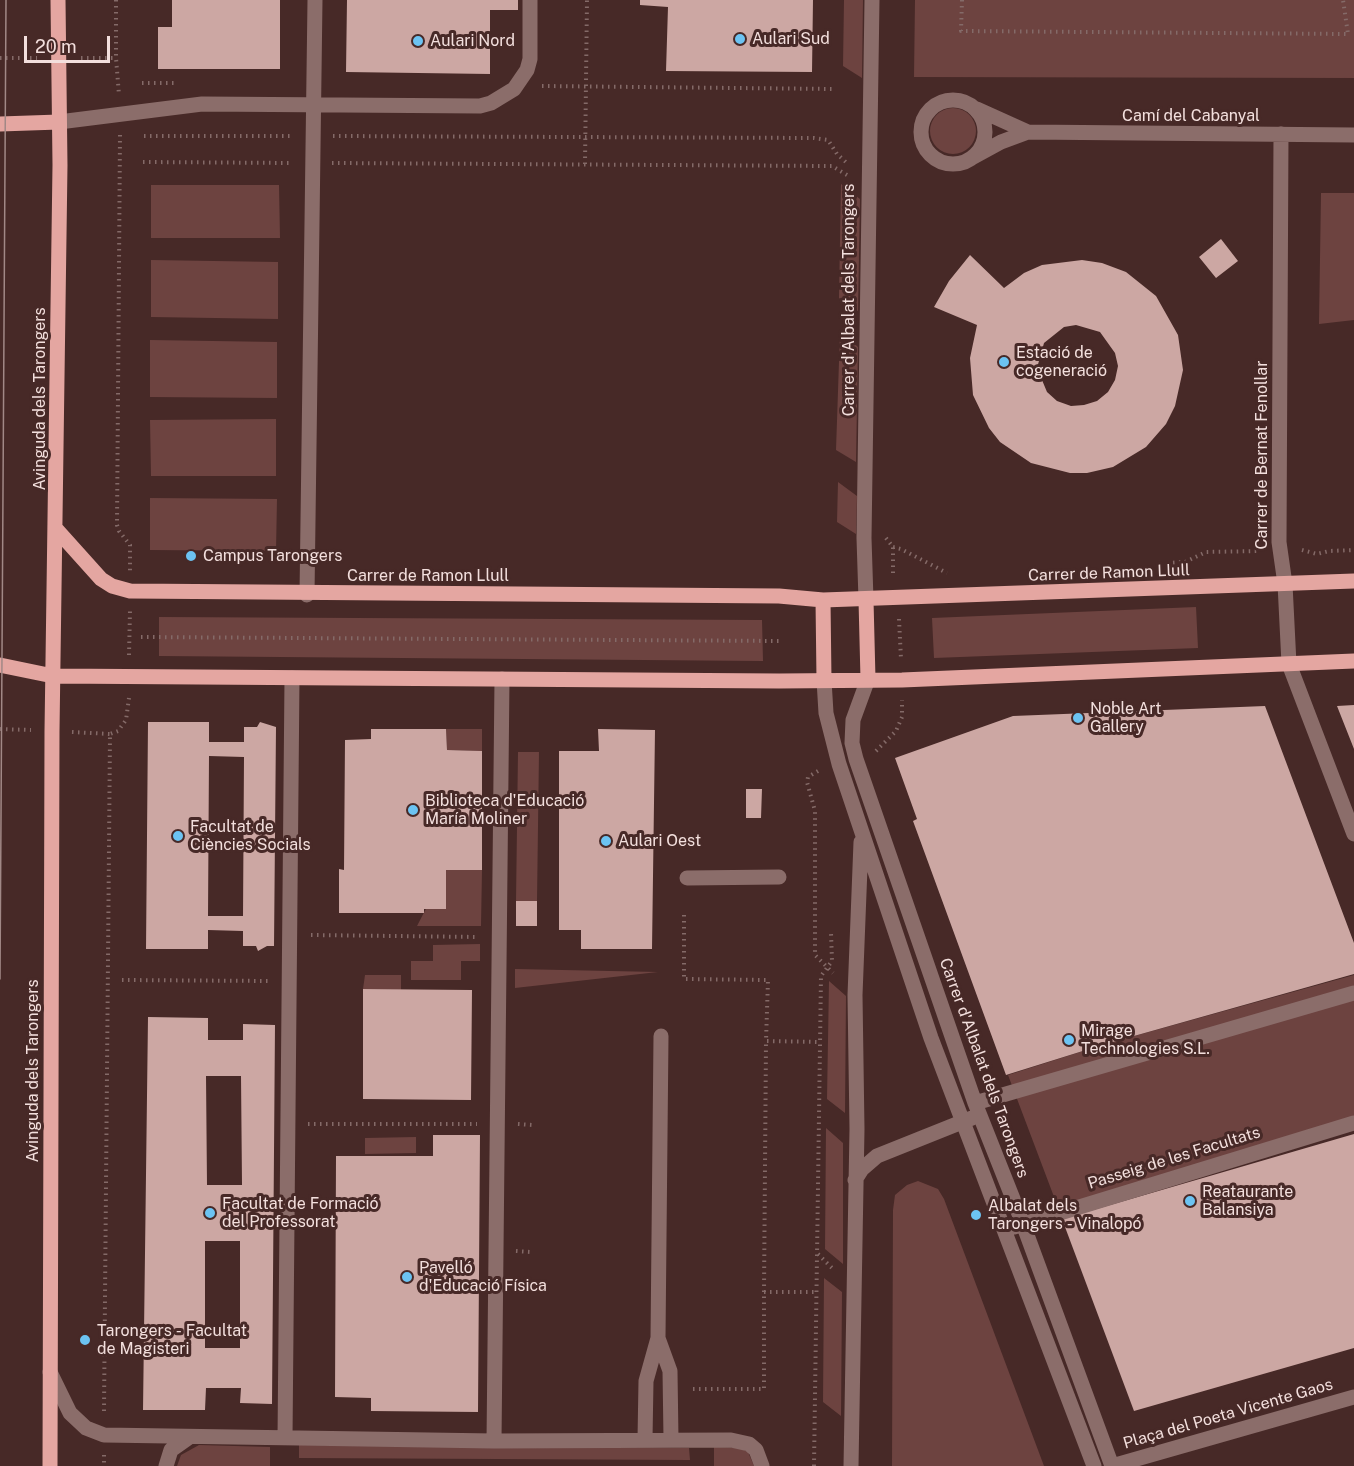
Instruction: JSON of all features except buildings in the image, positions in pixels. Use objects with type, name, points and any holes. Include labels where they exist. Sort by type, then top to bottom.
[{"type":"main road","name":"Avinguda dels Tarongers","points":[[50,1466],[53,675],[57,530],[58,0]]},
{"type":"main road","points":[[0,124],[59,122]]},
{"type":"main road","name":"Carrer de Ramon Llull","points":[[57,530],[101,579],[112,586],[130,591],[307,595],[779,596],[823,600],[866,600],[1354,581]]},
{"type":"main road","points":[[823,600],[824,680]]},
{"type":"main road","points":[[866,600],[868,679]]},
{"type":"main road","points":[[0,665],[53,675],[824,680],[1354,661]]},
{"type":"street","points":[[307,595],[315,0]]},
{"type":"street","points":[[59,122],[202,104],[480,106],[502,99],[516,86],[527,70],[530,59],[530,0]]},
{"type":"street","name":"Carrer d'Albalat dels Tarongers","points":[[866,600],[864,538],[872,0]]},
{"type":"street","points":[[954,99],[1029,132],[1000,142],[968,160],[947,164],[937,159],[922,142],[921,131],[927,112],[944,100],[954,99]]},
{"type":"street","points":[[968,160],[983,144],[985,134],[984,123],[973,106]]},
{"type":"street","name":"Camí del Cabanyal","points":[[1029,132],[1354,135]]},
{"type":"street","name":"Carrer de Bernat Fenollar","points":[[1281,134],[1279,551],[1285,584],[1289,664],[1354,834]]},
{"type":"street","points":[[285,1438],[292,678]]},
{"type":"street","points":[[494,1441],[502,679]]},
{"type":"street","name":"Carrer d'Albalat dels Tarongers","points":[[868,679],[853,720],[852,743],[856,759],[977,1109],[1023,1224],[1112,1466]]},
{"type":"street","points":[[824,680],[830,733],[931,1038],[1094,1466]]},
{"type":"street","points":[[851,1466],[855,995],[861,831]]},
{"type":"street","points":[[687,878],[779,877]]},
{"type":"street","points":[[855,1180],[861,1169],[877,1156],[964,1121],[977,1109],[1354,993]]},
{"type":"street","points":[[645,1439],[646,1381],[658,1338],[661,1036]]},
{"type":"street","name":"Passeig de les Facultats","points":[[1005,1229],[1354,1124]]},
{"type":"street","points":[[658,1338],[670,1371],[670,1439]]},
{"type":"street","points":[[50,1371],[70,1413],[86,1428],[104,1435],[494,1441],[645,1439],[740,1441],[756,1450],[762,1466]]},
{"type":"street","name":"Plaça del Poeta Vicente Gaos","points":[[1112,1466],[1354,1397]]},
{"type":"street","points":[[166,1466],[171,1450],[185,1438],[194,1437]]},
{"type":"path","points":[[104,1466],[110,734],[118,731],[126,720],[130,591],[130,545],[117,525],[120,136],[116,0]]},
{"type":"path","points":[[585,164],[587,0]]},
{"type":"path","points":[[962,0],[961,32],[1348,34],[1343,0]]},
{"type":"path","points":[[142,135],[814,138],[828,140],[846,163],[868,168]]},
{"type":"path","points":[[120,136],[131,136]]},
{"type":"path","points":[[143,162],[832,166]]},
{"type":"path","points":[[893,579],[893,547],[945,573],[957,572]]},
{"type":"path","points":[[1161,563],[1185,562],[1206,552],[1310,551],[1317,554],[1329,550],[1354,550]]},
{"type":"path","points":[[899,618],[901,663]]},
{"type":"path","points":[[141,637],[779,641]]},
{"type":"path","points":[[870,754],[879,750],[896,731],[902,717],[903,699]]},
{"type":"path","points":[[684,915],[684,980],[768,980],[764,1389],[693,1389]]},
{"type":"path","points":[[813,1466],[821,976],[832,960],[831,933]]},
{"type":"path","points":[[290,935],[499,937]]},
{"type":"path","points":[[122,980],[289,981]]},
{"type":"path","points":[[766,1041],[820,1041]]},
{"type":"path","points":[[288,1124],[532,1125]]},
{"type":"path","points":[[764,1292],[816,1292]]},
{"type":"shaded area","points":[[844,0],[863,0],[862,78],[843,66]]},
{"type":"shaded area","points":[[915,0],[1354,0],[1354,78],[914,77]]},
{"type":"shaded area","points":[[953,108],[969,115],[976,131],[969,147],[953,154],[937,147],[930,131],[937,115]]},
{"type":"shaded area","points":[[841,184],[860,199],[858,311],[839,298]]},
{"type":"shaded area","points":[[151,185],[279,185],[280,238],[151,238]]},
{"type":"shaded area","points":[[1321,193],[1354,193],[1354,320],[1319,324]]},
{"type":"shaded area","points":[[151,260],[278,262],[278,319],[151,317]]},
{"type":"shaded area","points":[[840,332],[858,347],[856,462],[836,450]]},
{"type":"shaded area","points":[[150,340],[277,342],[277,398],[150,397]]},
{"type":"shaded area","points":[[276,419],[276,476],[151,476],[150,420]]},
{"type":"shaded area","points":[[838,482],[857,496],[856,534],[837,522]]},
{"type":"shaded area","points":[[150,498],[277,499],[276,551],[150,550]]},
{"type":"shaded area","points":[[1196,607],[1198,648],[934,658],[932,618]]},
{"type":"shaded area","points":[[159,617],[762,620],[763,661],[159,656]]},
{"type":"shaded area","points":[[446,729],[482,729],[482,751],[447,750]]},
{"type":"shaded area","points":[[518,752],[539,752],[537,901],[516,901]]},
{"type":"shaded area","points":[[446,870],[482,870],[481,926],[417,926]]},
{"type":"shaded area","points":[[480,944],[480,961],[461,961],[461,980],[411,980],[411,961],[433,961],[433,945]]},
{"type":"shaded area","points":[[515,969],[658,972],[515,988]]},
{"type":"shaded area","points":[[365,975],[401,975],[401,990],[363,989]]},
{"type":"shaded area","points":[[1354,975],[1354,1125],[1062,1218],[1008,1075],[1102,1045]]},
{"type":"shaded area","points":[[829,981],[846,996],[845,1113],[827,1099]]},
{"type":"shaded area","points":[[826,1128],[843,1143],[843,1264],[825,1249]]},
{"type":"shaded area","points":[[416,1137],[416,1153],[365,1154],[365,1138]]},
{"type":"shaded area","points":[[918,1181],[938,1189],[944,1199],[1044,1466],[892,1466],[893,1210],[895,1195],[907,1185]]},
{"type":"shaded area","points":[[824,1278],[842,1292],[841,1416],[823,1402]]},
{"type":"shaded area","points":[[199,1445],[270,1447],[270,1466],[177,1466],[181,1455]]},
{"type":"shaded area","points":[[299,1445],[689,1448],[690,1460],[299,1458]]},
{"type":"shaded area","points":[[714,1447],[740,1448],[748,1452],[754,1466],[714,1466]]},
{"type":"tram line","points":[[0,979],[6,0]]},
{"type":"place","name":"Aulari Sud","points":[[740,39]]},
{"type":"place","name":"Aulari Nord","points":[[418,41]]},
{"type":"place","name":"Estació de cogeneració","points":[[1004,362]]},
{"type":"place","name":"Campus Tarongers","points":[[191,556]]},
{"type":"place","name":"Noble Art Gallery","points":[[1078,718]]},
{"type":"place","name":"Biblioteca d'Educació María Moliner","points":[[413,810]]},
{"type":"place","name":"Facultat de Ciències Socials","points":[[178,836]]},
{"type":"place","name":"Aulari Oest","points":[[606,841]]},
{"type":"place","name":"Mirage Technologies S.L.","points":[[1069,1040]]},
{"type":"place","name":"Reataurante Balansiya","points":[[1190,1201]]},
{"type":"place","name":"Facultat de Formació del Professorat","points":[[210,1213]]},
{"type":"place","name":"Albalat dels Tarongers - Vinalopó","points":[[976,1215]]},
{"type":"place","name":"Pavelló d'Educació Física","points":[[407,1277]]},
{"type":"place","name":"Tarongers - Facultat de Magisteri","points":[[85,1340]]}]
